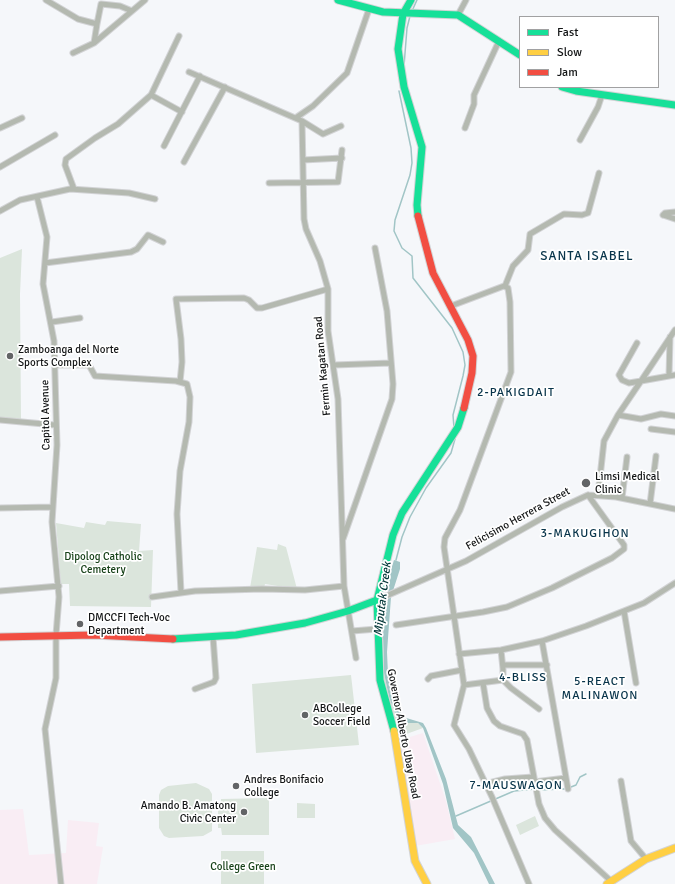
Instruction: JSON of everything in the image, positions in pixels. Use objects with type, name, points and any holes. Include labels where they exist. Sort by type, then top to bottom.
[{"type":"main road","points":[[338,0],[369,9],[409,14],[458,15],[519,54]]},
{"type":"main road","name":"Governor Alberto Ubay Road","points":[[411,0],[409,14],[398,41],[399,61],[404,87],[422,147],[421,166],[417,188],[419,224],[433,274],[468,340],[473,356],[468,398],[458,427],[413,495],[397,523],[378,600],[377,629],[381,684],[394,733],[413,851],[418,866],[427,884]]},
{"type":"main road","points":[[567,88],[602,95],[675,105]]},
{"type":"main road","name":"Felicisimo Herrera Street","points":[[0,637],[94,635],[168,638],[213,637],[280,628],[348,611],[378,600]]},
{"type":"main road","points":[[609,883],[646,860],[675,848]]},
{"type":"street","points":[[46,0],[78,18],[97,24]]},
{"type":"street","points":[[73,53],[94,43],[145,0]]},
{"type":"street","points":[[458,15],[466,0]]},
{"type":"street","points":[[94,43],[101,4],[120,6],[132,11]]},
{"type":"street","points":[[296,117],[313,106],[348,74],[369,9]]},
{"type":"street","points":[[74,189],[65,165],[66,159],[118,124],[151,95],[179,36]]},
{"type":"street","points":[[465,128],[474,104],[474,95],[499,41]]},
{"type":"street","points":[[189,72],[296,117],[323,134],[341,126]]},
{"type":"street","points":[[164,146],[200,76]]},
{"type":"street","points":[[184,162],[225,87]]},
{"type":"street","points":[[151,95],[182,112]]},
{"type":"street","points":[[580,140],[598,107],[602,95]]},
{"type":"street","points":[[0,128],[22,118]]},
{"type":"street","name":"Fermin Kagatan Road","points":[[302,120],[302,195],[306,229],[320,260],[328,288],[328,331],[338,399],[344,586],[356,658]]},
{"type":"street","points":[[0,167],[55,135]]},
{"type":"street","points":[[269,183],[338,182],[342,150]]},
{"type":"street","points":[[303,160],[342,158]]},
{"type":"street","points":[[451,306],[505,286],[513,266],[528,250],[530,234],[564,214],[582,215],[588,213],[598,173]]},
{"type":"street","points":[[0,211],[20,200],[74,189],[129,193],[155,199]]},
{"type":"street","name":"Capitol Avenue","points":[[37,197],[47,237],[43,284],[52,322],[55,365],[55,425],[57,445],[52,507],[59,586],[56,635],[56,678],[45,729],[61,884]]},
{"type":"street","points":[[675,212],[663,214],[675,219]]},
{"type":"street","points":[[45,264],[132,252],[137,249],[148,235],[163,242]]},
{"type":"street","points":[[342,542],[389,412],[393,384],[387,311],[375,248]]},
{"type":"street","points":[[505,286],[508,288],[510,302],[511,372],[460,510],[445,538],[444,547],[464,685],[454,725],[469,749],[493,800],[529,884]]},
{"type":"street","points":[[180,382],[182,362],[181,339],[176,299],[244,298],[249,300],[257,308],[262,308],[328,288]]},
{"type":"street","points":[[52,322],[80,318]]},
{"type":"street","points":[[598,495],[604,441],[618,415],[675,330]]},
{"type":"street","points":[[637,343],[619,375],[622,380],[629,383],[672,376],[670,336]]},
{"type":"street","points":[[334,365],[391,363]]},
{"type":"street","points":[[55,365],[89,365],[95,376],[180,382],[187,384],[190,396],[188,422],[180,471],[176,514],[181,592]]},
{"type":"street","points":[[618,415],[641,419],[661,414],[675,416]]},
{"type":"street","points":[[0,420],[55,425]]},
{"type":"street","points":[[651,429],[675,432]]},
{"type":"street","points":[[650,504],[656,456]]},
{"type":"street","points":[[622,498],[627,457]]},
{"type":"street","points":[[396,625],[483,612],[514,604],[612,558],[624,549],[623,543],[588,495]]},
{"type":"street","name":"Felicisimo Herrera Street","points":[[378,600],[447,570],[511,537],[568,504],[588,495],[622,498],[675,509]]},
{"type":"street","points":[[0,508],[52,507]]},
{"type":"street","points":[[459,654],[500,650],[542,641],[624,611],[654,597],[675,583]]},
{"type":"street","points":[[0,591],[59,586]]},
{"type":"street","points":[[152,596],[181,592],[262,589],[305,590],[344,586]]},
{"type":"street","points":[[624,611],[630,636],[636,683]]},
{"type":"street","points":[[352,632],[377,629]]},
{"type":"street","points":[[195,689],[214,682],[216,678],[213,637]]},
{"type":"street","points":[[542,641],[568,789]]},
{"type":"street","points":[[500,650],[503,665],[503,680],[539,710]]},
{"type":"street","points":[[503,665],[547,665]]},
{"type":"street","points":[[428,679],[431,676],[462,670]]},
{"type":"street","points":[[464,685],[503,680]]},
{"type":"street","points":[[483,683],[488,708],[494,721],[500,726],[525,736],[534,782],[546,818],[555,830],[609,883]]},
{"type":"street","points":[[485,784],[505,779],[534,782],[566,778]]},
{"type":"street","points":[[621,781],[631,841],[646,860]]},
{"type":"street","points":[[524,873],[532,884]]},
{"type":"shaded area","points":[[423,733],[446,801],[455,839],[415,846],[400,740]]},
{"type":"shaded area","points":[[23,809],[29,855],[66,853],[68,820],[99,823],[96,846],[103,847],[97,884],[0,884],[0,810]]},
{"type":"green space","name":"Zamboanga del Norte Sports Complex","points":[[22,249],[20,294],[21,419],[0,418],[0,258]]},
{"type":"green space","name":"Dipolog Catholic Cemetery","points":[[107,521],[141,524],[139,551],[153,550],[151,607],[70,606],[69,584],[61,584],[56,523],[84,528],[86,522],[105,525]]},
{"type":"green space","points":[[278,544],[286,547],[297,589],[265,584],[264,588],[250,588],[257,547],[277,550]]},
{"type":"green space","points":[[387,598],[383,635],[383,652],[384,673],[389,697],[397,718],[418,723],[423,728],[398,737],[382,676],[380,605],[383,599]]},
{"type":"green space","name":"ABCollege Soccer Field","points":[[351,675],[359,745],[256,753],[252,684]]},
{"type":"green space","points":[[196,783],[209,789],[212,794],[212,831],[203,836],[169,838],[164,836],[159,828],[159,795],[161,790],[168,786]]},
{"type":"green space","name":"Amando B. Amatong Civic Center","points":[[269,798],[269,835],[222,835],[221,828],[218,828],[218,806],[221,806],[221,799]]},
{"type":"green space","points":[[297,803],[315,804],[315,818],[297,818]]},
{"type":"green space","points":[[535,816],[539,826],[520,835],[516,825]]},
{"type":"green space","name":"College Green","points":[[221,851],[264,851],[264,884],[221,884]]},
{"type":"water","points":[[394,560],[400,562],[400,569],[391,597],[387,652],[388,675],[396,704],[403,717],[423,723],[426,728],[446,779],[458,825],[471,837],[495,884],[489,884],[474,853],[453,828],[443,784],[423,728],[418,723],[407,723],[397,718],[389,697],[384,673],[383,635],[390,573]]},
{"type":"waterway","name":"Miputak Creek","points":[[412,11],[417,0]]},
{"type":"waterway","name":"Miputak Creek","points":[[404,66],[407,28],[410,16]]},
{"type":"waterway","name":"Miputak Creek","points":[[399,91],[411,148],[412,163],[410,175],[395,220],[394,231],[402,248],[412,256],[413,278],[452,328],[463,352],[465,365],[453,415],[454,428]]},
{"type":"waterway","name":"Miputak Creek","points":[[396,560],[402,537],[410,517],[426,488],[451,453],[455,439]]},
{"type":"waterway","points":[[571,787],[576,785],[580,777],[586,774]]},
{"type":"waterway","points":[[456,816],[514,791],[535,789]]},
{"type":"waterway","points":[[538,790],[564,789]]},
{"type":"traffic: fast","points":[[338,0],[383,12],[458,15],[519,54]]},
{"type":"traffic: fast","points":[[411,0],[403,14],[398,49],[404,87],[422,147],[417,205],[418,216]]},
{"type":"traffic: fast","points":[[566,88],[576,91],[675,105]]},
{"type":"traffic: fast","points":[[394,731],[380,680],[377,600],[393,535],[402,513],[458,427],[464,408]]},
{"type":"traffic: fast","points":[[173,639],[236,635],[305,623],[348,611],[377,600]]},
{"type":"traffic: slow","points":[[394,731],[415,861],[427,884]]},
{"type":"traffic: slow","points":[[607,884],[646,859],[675,848]]},
{"type":"traffic: jam","points":[[418,216],[433,273],[468,340],[473,356],[472,373],[464,408]]},
{"type":"traffic: jam","points":[[0,637],[94,635],[173,639]]},
{"type":"place","name":"Zamboanga del Norte Sports Complex","points":[[10,356]]},
{"type":"place","name":"Limsi Medical Clinic","points":[[586,483]]},
{"type":"place","name":"DMCCFI Tech-Voc Department","points":[[80,624]]},
{"type":"place","name":"ABCollege Soccer Field","points":[[305,715]]},
{"type":"place","name":"Andres Bonifacio College","points":[[236,786]]},
{"type":"place","name":"Amando B. Amatong Civic Center","points":[[244,812]]},
{"type":"district","name":"SANTA ISABEL","points":[[587,257]]},
{"type":"district","name":"2-PAKIGDAIT","points":[[516,393]]},
{"type":"district","name":"3-MAKUGIHON","points":[[585,534]]},
{"type":"district","name":"4-BLISS","points":[[523,678]]},
{"type":"district","name":"5-REACT MALINAWON","points":[[600,689]]},
{"type":"district","name":"7-MAUSWAGON","points":[[516,786]]}]
